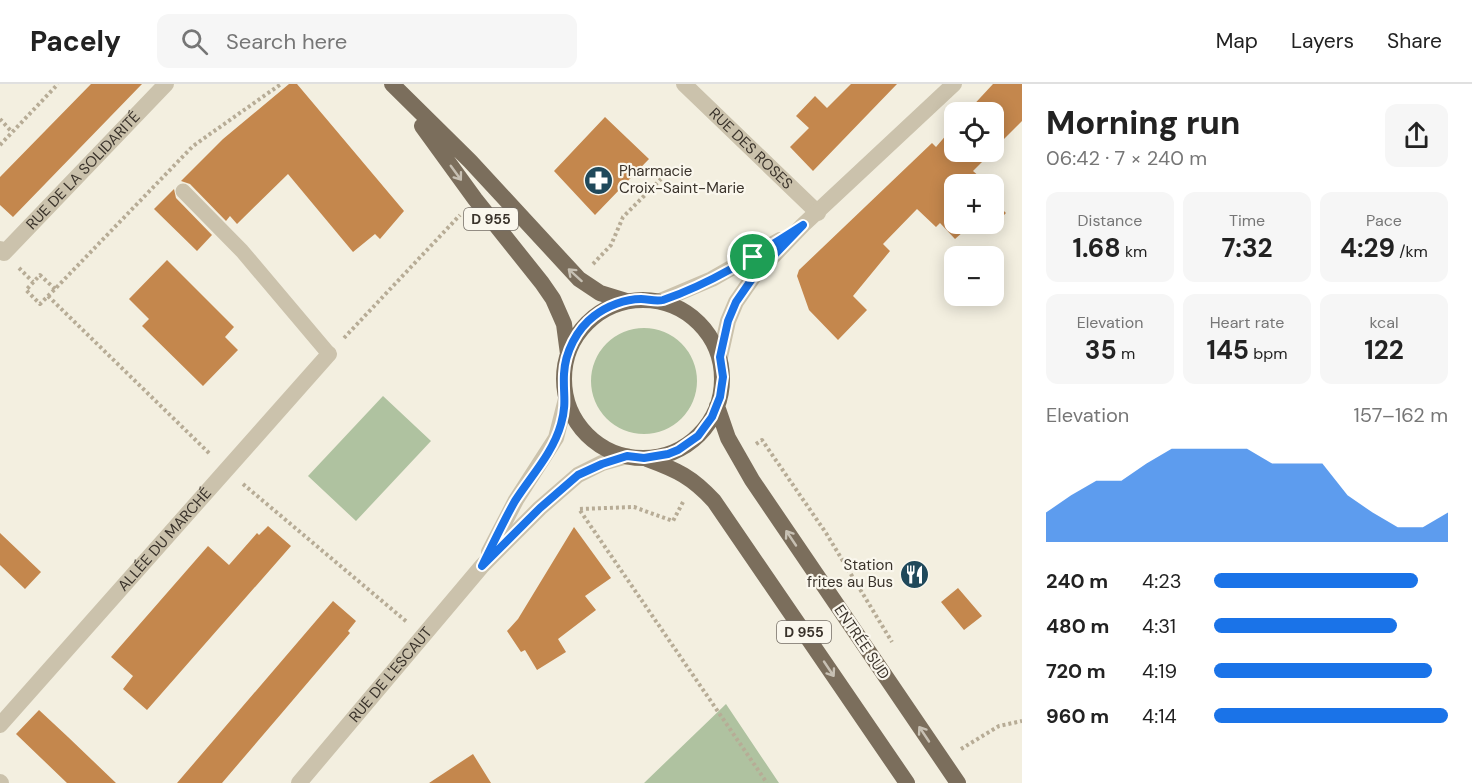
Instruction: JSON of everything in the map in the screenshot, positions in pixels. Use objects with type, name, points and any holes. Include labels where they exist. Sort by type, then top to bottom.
[{"type":"main road","name":"D 955","points":[[398,86],[475,199],[553,299],[564,324],[568,354]]},
{"type":"main road","name":"D 955","points":[[398,86],[579,279],[600,293],[626,301]]},
{"type":"main road","points":[[637,299],[660,301],[682,309],[710,334],[720,357],[723,377],[717,406],[706,427],[689,443],[668,454],[644,458],[627,456],[606,449],[588,436],[575,419],[566,399],[564,371],[568,354],[578,333],[594,316],[626,301],[637,299]]},
{"type":"main road","name":"ENTRÉE SUD","points":[[717,406],[728,438],[748,474],[958,783]]},
{"type":"main road","name":"D 955","points":[[644,458],[675,469],[687,476],[699,484],[714,501],[907,783]]},
{"type":"street","name":"RUE DE LA SOLIDARITÉ","points":[[0,249],[4,253],[166,84]]},
{"type":"street","name":"RUE DES ROSES","points":[[684,84],[818,213]]},
{"type":"street","points":[[660,301],[734,267],[803,225],[954,84]]},
{"type":"street","points":[[720,357],[728,321],[741,293],[754,276],[803,225]]},
{"type":"street","name":"ALLÉE DU MARCHÉ","points":[[0,725],[329,354]]},
{"type":"street","name":"RUE DE L'ESCAUT","points":[[482,566],[511,509],[556,438],[566,399]]},
{"type":"street","name":"RUE DE L'ESCAUT","points":[[300,783],[482,566],[554,495],[578,475],[627,456]]},
{"type":"lane","points":[[183,191],[243,251],[329,354]]},
{"type":"path","points":[[0,145],[58,84]]},
{"type":"path","points":[[55,289],[40,275],[26,290],[40,304],[55,289],[193,146],[281,84]]},
{"type":"path","points":[[0,119],[12,132]]},
{"type":"path","points":[[589,269],[610,245],[623,217],[661,179]]},
{"type":"path","points":[[329,354],[475,199]]},
{"type":"path","points":[[21,270],[33,282]]},
{"type":"path","points":[[48,296],[60,308]]},
{"type":"path","points":[[749,448],[762,440],[826,533],[898,652]]},
{"type":"path","points":[[683,501],[673,521],[634,507],[579,509],[767,783]]},
{"type":"path","points":[[958,751],[999,726],[1022,721]]},
{"type":"green space","points":[[644,328],[664,332],[681,344],[693,361],[697,381],[693,401],[681,418],[664,430],[644,434],[624,430],[607,418],[595,401],[591,381],[595,361],[607,344],[624,332]]},
{"type":"green space","points":[[383,396],[431,441],[356,521],[308,476]]},
{"type":"green space","points":[[726,704],[779,783],[644,783]]},
{"type":"building","points":[[91,84],[142,84],[13,217],[0,205],[0,177]]},
{"type":"building","points":[[289,84],[297,84],[404,211],[380,239],[375,234],[353,252],[288,174],[237,224],[230,216],[226,221],[190,184],[181,181],[223,139]]},
{"type":"building","points":[[851,84],[897,84],[813,171],[790,147],[809,128],[796,116],[815,96],[827,108]]},
{"type":"building","points":[[993,84],[1022,84],[1022,121],[1004,139],[1004,102],[976,102]]},
{"type":"building","points":[[605,117],[649,159],[595,215],[554,171]]},
{"type":"building","points":[[944,138],[944,162],[982,162],[973,171],[976,174],[944,174],[944,227],[940,223],[936,227],[917,209],[883,244],[890,251],[853,296],[867,310],[838,340],[809,310],[797,276],[799,270],[932,143],[936,147]]},
{"type":"building","points":[[174,189],[176,198],[212,235],[197,251],[154,209]]},
{"type":"building","points":[[950,234],[961,234],[955,239]]},
{"type":"building","points":[[167,260],[234,327],[225,337],[238,350],[203,386],[142,326],[149,319],[129,299]]},
{"type":"building","points":[[268,526],[291,546],[147,710],[123,689],[133,676],[111,657],[208,546],[229,565],[257,533],[259,535]]},
{"type":"building","points":[[574,527],[611,578],[585,596],[596,610],[558,639],[566,652],[537,670],[525,650],[521,652],[507,631],[518,619]]},
{"type":"building","points":[[0,533],[41,572],[25,589],[0,565]]},
{"type":"building","points":[[958,588],[982,616],[964,630],[941,602]]},
{"type":"building","points":[[333,601],[356,621],[348,631],[350,633],[222,783],[177,783]]},
{"type":"building","points":[[39,710],[116,783],[67,783],[16,734]]},
{"type":"building","points":[[473,754],[491,783],[429,783]]},
{"type":"place","name":"Pharmacie Croix-Saint-Marie","points":[[598,180]]},
{"type":"place","name":"Station frites au Bus","points":[[914,574]]},
{"type":"route","points":[[803,225],[754,276],[736,302],[728,321],[720,357],[723,377],[720,397],[706,427],[689,443],[668,454],[644,458],[627,456],[578,475],[540,508],[482,566],[505,519],[556,438],[566,399],[564,371],[572,343],[578,333],[604,309],[637,299],[660,301],[712,279],[753,257],[803,225]]}]
